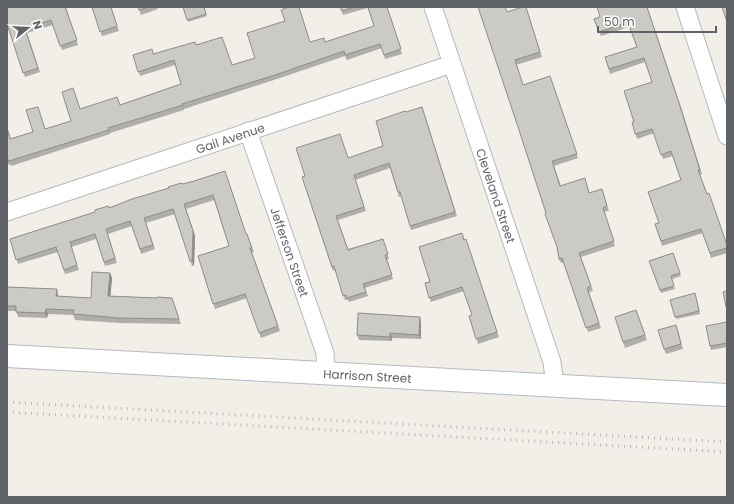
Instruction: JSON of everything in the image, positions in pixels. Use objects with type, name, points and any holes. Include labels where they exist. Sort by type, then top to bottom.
[{"type":"main road","name":"Harrison Street","points":[[7,356],[555,385],[727,396]]},
{"type":"street","name":"Cleveland Street","points":[[433,7],[552,362],[555,385]]},
{"type":"street","points":[[685,7],[727,136]]},
{"type":"street","name":"Gail Avenue","points":[[7,212],[452,64]]},
{"type":"street","name":"Jefferson Street","points":[[248,131],[325,353],[326,373]]},
{"type":"building","points":[[7,7],[65,7],[77,40],[60,46],[51,20],[25,29],[38,68],[23,73],[7,24]]},
{"type":"building","points":[[92,7],[111,7],[117,26],[100,32]]},
{"type":"building","points":[[138,7],[149,7],[139,10]]},
{"type":"building","points":[[183,7],[204,7],[206,14],[187,20]]},
{"type":"building","points":[[288,7],[299,7],[310,42],[324,38],[325,42],[374,26],[368,7],[387,7],[401,49],[384,55],[380,44],[345,55],[344,51],[275,75],[108,128],[109,130],[9,161],[7,160],[7,128],[10,139],[33,132],[26,110],[38,107],[45,129],[71,121],[62,92],[73,88],[80,109],[117,97],[120,105],[181,84],[174,60],[138,72],[133,55],[152,49],[153,54],[195,42],[196,45],[222,37],[232,65],[255,58],[247,33],[285,21],[281,10]]},
{"type":"building","points":[[340,7],[354,7],[342,11]]},
{"type":"building","points":[[478,7],[505,7],[507,12],[526,7],[540,52],[515,60],[523,85],[550,76],[577,154],[552,161],[560,186],[585,178],[589,193],[602,189],[607,206],[603,208],[614,241],[579,253],[591,286],[587,288],[599,323],[586,328],[562,258],[559,259],[557,247]]},
{"type":"building","points":[[597,7],[647,7],[700,170],[698,170],[707,194],[709,193],[727,248],[710,253],[701,229],[661,241],[655,224],[659,223],[648,192],[681,180],[671,151],[661,155],[652,129],[635,134],[632,122],[634,122],[624,91],[652,82],[644,58],[609,69],[605,57],[637,47],[628,22],[599,32],[594,19],[600,17]]},
{"type":"building","points":[[722,7],[727,7],[727,22]]},
{"type":"building","points":[[422,107],[455,212],[410,226],[400,192],[398,192],[389,163],[354,175],[364,207],[336,216],[348,250],[383,239],[388,254],[385,255],[392,275],[363,284],[366,292],[347,298],[346,295],[343,296],[334,266],[332,267],[302,177],[305,176],[296,148],[340,134],[348,158],[383,146],[376,121]]},
{"type":"building","points":[[225,171],[252,248],[250,248],[278,326],[259,333],[245,294],[213,304],[198,256],[229,246],[213,195],[184,204],[193,231],[192,261],[190,261],[173,209],[144,218],[153,245],[140,249],[130,221],[106,229],[115,258],[104,262],[95,234],[70,242],[77,265],[64,270],[56,247],[16,260],[10,239],[95,212],[95,210],[108,206],[109,208],[132,199],[169,188],[168,187],[191,182]]},
{"type":"building","points":[[462,233],[464,240],[466,239],[497,332],[476,339],[469,316],[472,315],[462,287],[429,298],[425,283],[430,282],[419,247]]},
{"type":"building","points":[[673,253],[680,273],[671,276],[674,286],[660,290],[649,261]]},
{"type":"building","points":[[92,272],[110,273],[108,296],[172,298],[179,319],[119,318],[73,314],[74,310],[46,309],[45,313],[16,312],[16,306],[7,306],[7,287],[57,289],[56,296],[91,298]]},
{"type":"building","points":[[727,291],[727,311],[723,292]]},
{"type":"building","points":[[695,293],[699,311],[675,317],[670,300]]},
{"type":"building","points":[[636,310],[645,335],[623,342],[615,317]]},
{"type":"building","points":[[358,313],[420,317],[419,335],[390,333],[390,337],[357,335]]},
{"type":"building","points":[[727,322],[727,343],[710,346],[706,326]]},
{"type":"building","points":[[676,325],[681,344],[664,349],[658,330]]},
{"type":"railway","points":[[7,402],[727,442]]},
{"type":"railway","points":[[7,412],[727,452]]}]
